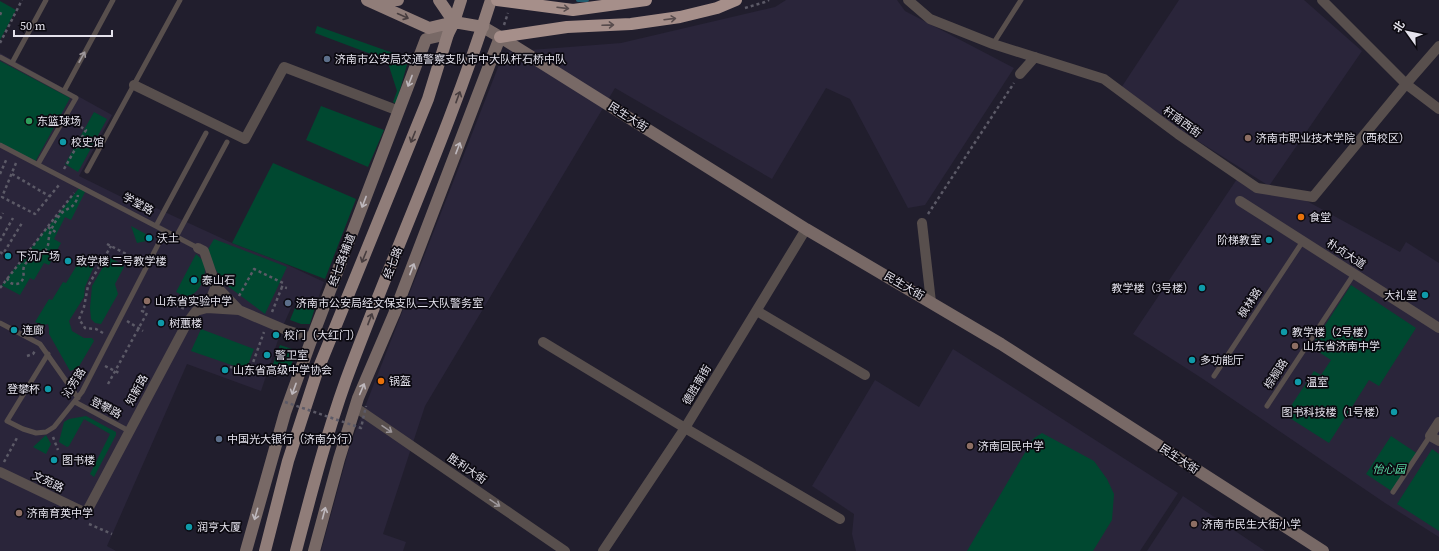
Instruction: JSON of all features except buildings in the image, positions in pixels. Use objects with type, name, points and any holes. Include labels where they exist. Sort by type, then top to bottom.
[{"type":"highway","points":[[497,0],[573,10],[646,0]]},
{"type":"highway","points":[[500,37],[567,27],[631,24],[680,17],[717,8],[736,0]]},
{"type":"main road","points":[[367,0],[398,0]]},
{"type":"main road","points":[[367,0],[429,28],[454,22],[483,27]]},
{"type":"main road","points":[[439,0],[454,22]]},
{"type":"main road","name":"经七路","points":[[296,551],[318,468],[346,382],[450,119],[483,27],[491,0]]},
{"type":"main road","points":[[265,551],[288,461],[317,372],[428,99],[448,34],[460,4]]},
{"type":"street","name":"杆南西街","points":[[908,0],[930,18],[993,44],[1104,79],[1178,134],[1257,188],[1313,197],[1406,84]]},
{"type":"street","points":[[1322,0],[1406,84],[1439,109]]},
{"type":"street","name":"民生大街","points":[[483,27],[806,229],[1001,344],[1323,551]]},
{"type":"street","name":"经七路辅道","points":[[246,551],[285,413],[426,39],[448,34]]},
{"type":"street","points":[[314,551],[361,406],[394,314],[500,37]]},
{"type":"street","points":[[1406,84],[1439,46]]},
{"type":"street","points":[[1020,74],[1035,57]]},
{"type":"street","points":[[134,85],[245,139],[284,67],[399,111]]},
{"type":"street","name":"朴贞大道","points":[[1240,201],[1439,328]]},
{"type":"street","points":[[922,223],[931,302]]},
{"type":"street","name":"德胜南街","points":[[603,551],[685,428],[806,229]]},
{"type":"street","name":"学堂路","points":[[198,248],[204,251],[216,286],[237,308],[268,322],[312,338]]},
{"type":"street","points":[[206,308],[216,286]]},
{"type":"street","name":"学堂路","points":[[206,308],[237,308]]},
{"type":"street","name":"知新路","points":[[85,517],[187,323],[196,311],[206,308]]},
{"type":"street","points":[[756,311],[865,375]]},
{"type":"street","points":[[543,342],[840,519]]},
{"type":"street","name":"胜利大街","points":[[361,406],[565,551]]},
{"type":"street","points":[[1439,422],[1430,436],[1439,442]]},
{"type":"street","name":"文苑路","points":[[0,472],[85,517]]},
{"type":"lane","points":[[12,63],[46,0]]},
{"type":"lane","points":[[64,91],[113,0]]},
{"type":"lane","points":[[87,171],[180,0]]},
{"type":"lane","points":[[993,44],[1022,0]]},
{"type":"lane","points":[[0,57],[76,98],[38,164]]},
{"type":"lane","points":[[156,226],[206,133]]},
{"type":"lane","points":[[176,237],[227,142]]},
{"type":"lane","name":"学堂路","points":[[0,145],[198,248]]},
{"type":"lane","name":"沁芳路","points":[[48,354],[7,421],[23,429],[36,433],[46,432],[54,427],[76,400],[98,362],[165,231]]},
{"type":"lane","name":"枫林路","points":[[1214,376],[1303,241]]},
{"type":"lane","name":"棕榈路","points":[[1267,406],[1354,274]]},
{"type":"lane","name":"登攀路","points":[[0,323],[40,344],[48,354],[76,400],[129,431]]},
{"type":"lane","points":[[1393,492],[1430,436]]},
{"type":"path","points":[[0,43],[22,0]]},
{"type":"path","points":[[0,15],[2,10]]},
{"type":"path","points":[[922,223],[1020,74]]},
{"type":"path","points":[[19,154],[2,197],[35,214],[62,177],[86,130],[81,128]]},
{"type":"path","points":[[0,174],[10,150]]},
{"type":"path","points":[[66,157],[70,159]]},
{"type":"path","points":[[12,174],[49,196]]},
{"type":"path","points":[[0,288],[80,187]]},
{"type":"path","points":[[7,278],[9,282],[13,284],[20,282],[24,277],[24,266],[44,253],[48,247],[48,237],[61,214],[71,208],[75,203],[80,187]]},
{"type":"path","points":[[0,219],[3,213]]},
{"type":"path","points":[[0,241],[13,218]]},
{"type":"path","points":[[0,252],[3,254],[22,223]]},
{"type":"path","points":[[48,227],[57,233]]},
{"type":"path","points":[[107,244],[147,265]]},
{"type":"path","points":[[110,336],[96,329],[85,328],[79,319],[84,307],[88,286],[111,246]]},
{"type":"path","points":[[230,367],[250,371],[283,283],[254,269],[237,308]]},
{"type":"path","points":[[282,287],[287,288]]},
{"type":"path","points":[[170,303],[184,308]]},
{"type":"path","points":[[108,384],[147,313],[142,311],[145,306]]},
{"type":"path","points":[[120,317],[143,331]]},
{"type":"path","points":[[98,362],[119,373]]},
{"type":"path","points":[[285,402],[361,428],[361,406]]},
{"type":"path","points":[[0,469],[23,429]]},
{"type":"path","points":[[55,442],[58,450]]},
{"type":"path","points":[[85,517],[112,534]]},
{"type":"shaded area","points":[[786,0],[897,0],[905,11],[1014,68],[925,205],[908,208],[850,99],[826,88],[772,179],[615,88],[425,406],[383,534],[406,542],[403,551],[321,551],[350,445],[504,52],[621,43],[775,7]]},
{"type":"shaded area","name":"济南市职业技术学院（西校区）","points":[[1179,0],[1304,0],[1362,51],[1269,186],[1119,91]]},
{"type":"shaded area","name":"山东省实验中学","points":[[0,53],[112,115],[79,176],[148,210],[156,208],[232,243],[279,261],[324,282],[316,304],[296,297],[282,328],[261,391],[187,364],[107,546],[116,551],[0,551]]},
{"type":"shaded area","name":"山东省济南中学","points":[[1239,176],[1257,188],[1294,194],[1400,252],[1406,242],[1439,263],[1439,537],[1385,503],[1203,379],[1133,334]]},
{"type":"shaded area","name":"济南回民中学","points":[[953,349],[1178,493],[1140,551],[856,551],[852,534],[854,514],[812,486],[875,380],[919,407]]},
{"type":"shaded area","name":"济南市民生大街小学","points":[[1183,496],[1265,551],[1147,551]]},
{"type":"green space","points":[[0,1],[16,10],[0,40]]},
{"type":"green space","points":[[317,26],[393,53],[408,61],[396,104],[393,102],[397,91],[387,60],[315,33]]},
{"type":"green space","name":"东篮球场","points":[[0,61],[70,98],[35,162],[0,144]]},
{"type":"green space","points":[[321,106],[384,130],[368,167],[306,140]]},
{"type":"green space","points":[[94,112],[107,119],[78,172],[65,164]]},
{"type":"green space","points":[[273,163],[356,199],[325,279],[232,243]]},
{"type":"green space","points":[[80,187],[86,190],[71,220],[65,217],[54,239],[61,243],[49,265],[44,263],[34,280],[30,278],[20,295],[3,286],[2,285],[7,278]]},
{"type":"green space","points":[[131,226],[155,239],[137,243]]},
{"type":"green space","points":[[214,239],[287,267],[265,314],[225,284],[212,264],[207,251]]},
{"type":"green space","points":[[196,254],[203,261],[205,266],[204,277],[199,288],[195,292],[184,296],[176,292]]},
{"type":"green space","points":[[110,258],[122,264],[124,267],[115,284],[118,294],[101,324],[95,323],[91,319],[90,308],[92,286],[107,260]]},
{"type":"green space","points":[[85,259],[95,264],[85,287],[84,297],[69,321],[72,331],[84,338],[92,338],[94,341],[78,368],[70,371],[49,334],[48,324],[44,325],[35,322],[49,299],[52,300],[63,282],[66,283],[77,265],[81,267]]},
{"type":"green space","points":[[1351,285],[1416,328],[1379,386],[1369,380],[1329,443],[1285,415],[1314,371],[1321,375],[1331,360],[1311,347]]},
{"type":"green space","points":[[299,298],[316,304],[310,324],[301,324],[290,320]]},
{"type":"green space","points":[[201,329],[254,349],[246,370],[191,351]]},
{"type":"green space","points":[[280,345],[292,349],[295,355],[288,374],[272,367]]},
{"type":"green space","points":[[86,416],[116,432],[116,435],[94,477],[90,474],[110,434],[84,419],[69,446],[67,447],[59,442],[64,422],[69,419]]},
{"type":"green space","points":[[1042,433],[1094,461],[1107,479],[1114,494],[1112,520],[1093,551],[967,551],[1033,439]]},
{"type":"green space","points":[[46,435],[51,444],[46,454],[33,447]]},
{"type":"green space","name":"怡心园","points":[[1391,436],[1418,454],[1393,492],[1366,474]]},
{"type":"green space","points":[[1432,449],[1439,454],[1439,531],[1397,504]]},
{"type":"waterway","points":[[578,0],[587,0]]},
{"type":"place","name":"济南市公安局交通警察支队市中大队杆石桥中队","points":[[327,59]]},
{"type":"place","name":"东篮球场","points":[[29,121]]},
{"type":"place","name":"济南市职业技术学院（西校区）","points":[[1248,138]]},
{"type":"place","name":"校史馆","points":[[63,142]]},
{"type":"place","name":"食堂","points":[[1301,217]]},
{"type":"place","name":"沃土","points":[[149,238]]},
{"type":"place","name":"阶梯教室","points":[[1269,240]]},
{"type":"place","name":"下沉广场","points":[[8,256]]},
{"type":"place","name":"致学楼 二号教学楼","points":[[68,261]]},
{"type":"place","name":"泰山石","points":[[194,280]]},
{"type":"place","name":"教学楼（3号楼）","points":[[1202,288]]},
{"type":"place","name":"大礼堂","points":[[1425,295]]},
{"type":"place","name":"山东省实验中学","points":[[147,301]]},
{"type":"place","name":"济南市公安局经文保支队二大队警务室","points":[[288,303]]},
{"type":"place","name":"树蕙楼","points":[[161,323]]},
{"type":"place","name":"连廊","points":[[14,330]]},
{"type":"place","name":"教学楼（2号楼）","points":[[1284,332]]},
{"type":"place","name":"校门（大红门）","points":[[276,335]]},
{"type":"place","name":"山东省济南中学","points":[[1295,346]]},
{"type":"place","name":"警卫室","points":[[267,355]]},
{"type":"place","name":"多功能厅","points":[[1192,360]]},
{"type":"place","name":"山东省高级中学协会","points":[[225,370]]},
{"type":"place","name":"锅盔","points":[[381,381]]},
{"type":"place","name":"温室","points":[[1298,382]]},
{"type":"place","name":"登攀杯","points":[[48,389]]},
{"type":"place","name":"图书科技楼（1号楼）","points":[[1394,412]]},
{"type":"place","name":"中国光大银行（济南分行）","points":[[219,439]]},
{"type":"place","name":"济南回民中学","points":[[970,446]]},
{"type":"place","name":"图书楼","points":[[54,460]]},
{"type":"place","name":"济南育英中学","points":[[19,513]]},
{"type":"place","name":"济南市民生大街小学","points":[[1194,524]]},
{"type":"place","name":"润亨大厦","points":[[189,527]]}]
